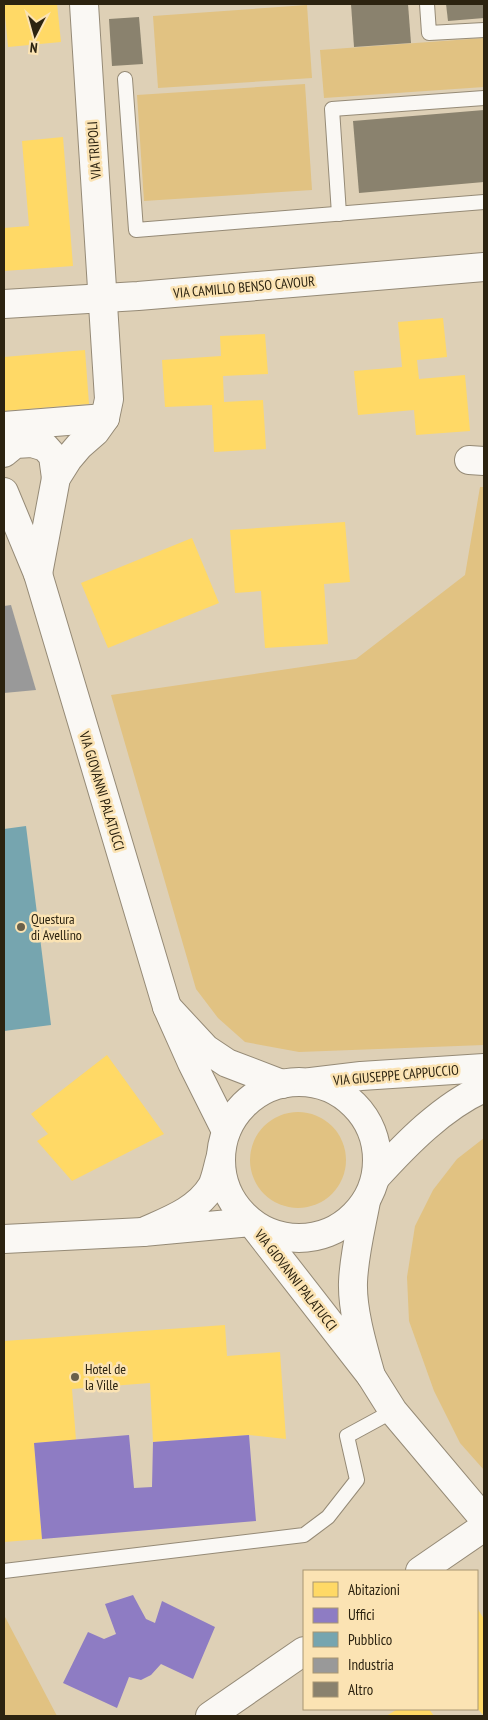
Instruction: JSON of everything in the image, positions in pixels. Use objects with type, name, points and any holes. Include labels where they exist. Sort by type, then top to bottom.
[{"type":"street","name":"VIA TRIPOLI","points":[[84,4],[103,297]]},
{"type":"street","name":"VIA CAMILLO BENSO CAVOUR","points":[[4,304],[138,296],[484,267]]},
{"type":"street","points":[[4,426],[105,418],[109,399],[103,297]]},
{"type":"street","name":"VIA GIOVANNI PALATUCCI","points":[[56,478],[68,459],[95,432],[105,418]]},
{"type":"street","name":"VIA GIOVANNI PALATUCCI","points":[[4,453],[15,444],[32,443],[45,447],[53,456],[56,478],[38,574]]},
{"type":"street","name":"VIA GIOVANNI PALATUCCI","points":[[4,492],[38,574],[167,1007],[192,1063],[224,1144],[212,1186],[197,1203],[178,1217],[143,1232]]},
{"type":"street","name":"VIA GIOVANNI PALATUCCI","points":[[167,1007],[206,1050],[227,1063],[294,1083]]},
{"type":"street","name":"VIA GIUSEPPE CAPPUCCIO","points":[[294,1083],[361,1076],[484,1068]]},
{"type":"street","points":[[294,1083],[332,1089],[354,1105],[370,1126],[377,1151],[371,1189],[349,1221],[326,1234],[300,1239],[274,1234],[251,1222],[234,1204],[224,1181],[224,1144],[239,1110],[258,1093],[294,1083]]},
{"type":"street","name":"VIA GIUSEPPE CAPPUCCIO","points":[[371,1189],[398,1153],[456,1103],[484,1088]]},
{"type":"street","name":"VIA GIOVANNI PALATUCCI","points":[[371,1189],[356,1256],[353,1283],[355,1306],[371,1376]]},
{"type":"street","name":"VIA GIOVANNI PALATUCCI","points":[[4,1239],[143,1232],[251,1222],[371,1376],[393,1411],[484,1519]]},
{"type":"street","points":[[421,1570],[484,1527]]},
{"type":"street","points":[[210,1716],[303,1652]]},
{"type":"lane","points":[[427,4],[429,33],[484,30]]},
{"type":"lane","points":[[125,80],[136,230],[484,202]]},
{"type":"lane","points":[[339,214],[332,109],[484,98]]},
{"type":"lane","points":[[4,1572],[304,1535],[328,1516],[357,1480],[347,1436],[393,1411]]},
{"type":"shaded area","points":[[307,5],[312,78],[158,88],[153,16]]},
{"type":"shaded area","points":[[484,38],[484,87],[324,98],[320,50]]},
{"type":"shaded area","points":[[305,84],[312,190],[144,201],[137,95]]},
{"type":"shaded area","points":[[480,487],[484,487],[484,1045],[299,1052],[245,1042],[218,1018],[196,989],[111,695],[356,659],[465,575]]},
{"type":"shaded area","points":[[298,1112],[316,1115],[332,1126],[343,1142],[346,1160],[343,1178],[332,1194],[316,1205],[298,1208],[280,1205],[264,1194],[253,1178],[250,1160],[253,1142],[264,1126],[280,1115]]},
{"type":"shaded area","points":[[484,1138],[484,1470],[460,1443],[434,1391],[409,1321],[407,1277],[415,1226],[433,1190],[457,1159]]},
{"type":"shaded area","points":[[4,1615],[57,1716],[4,1716]]},
{"type":"building: Abitazioni","points":[[4,4],[57,4],[61,42],[8,47]]},
{"type":"building: Abitazioni","points":[[63,137],[73,266],[4,271],[4,228],[29,226],[22,141]]},
{"type":"building: Abitazioni","points":[[443,318],[447,357],[417,360],[419,379],[465,375],[470,431],[416,435],[414,410],[358,415],[354,371],[402,367],[398,322]]},
{"type":"building: Abitazioni","points":[[265,334],[268,374],[223,376],[224,402],[263,400],[266,449],[214,452],[212,405],[165,407],[162,360],[221,356],[220,336]]},
{"type":"building: Abitazioni","points":[[85,350],[89,404],[4,411],[4,357]]},
{"type":"building: Abitazioni","points":[[345,522],[350,582],[324,584],[328,644],[265,648],[261,591],[235,593],[230,530]]},
{"type":"building: Abitazioni","points":[[192,538],[219,603],[108,648],[81,583]]},
{"type":"building: Abitazioni","points":[[107,1055],[164,1134],[72,1181],[37,1141],[48,1134],[31,1114]]},
{"type":"building: Abitazioni","points":[[225,1325],[227,1356],[280,1352],[286,1439],[249,1435],[153,1442],[150,1383],[72,1389],[76,1440],[34,1443],[42,1539],[4,1542],[4,1341]]},
{"type":"building: Abitazioni","points":[[478,1610],[484,1619],[484,1716],[478,1709]]},
{"type":"building: Abitazioni","points":[[396,1710],[430,1710],[434,1716],[386,1716]]},
{"type":"building: Uffici","points":[[129,1435],[134,1488],[152,1487],[153,1442],[249,1435],[256,1521],[42,1539],[34,1443]]},
{"type":"building: Uffici","points":[[133,1595],[146,1619],[155,1623],[162,1601],[215,1627],[193,1679],[161,1664],[151,1675],[141,1680],[129,1677],[117,1708],[63,1683],[88,1632],[104,1639],[116,1634],[105,1604]]},
{"type":"building: Pubblico","name":"Questura di Avellino","points":[[26,826],[51,1025],[4,1031],[4,829]]},
{"type":"building: Industria","points":[[11,605],[36,690],[4,693],[4,606]]},
{"type":"building: Altro","points":[[351,4],[408,4],[411,43],[354,47]]},
{"type":"building: Altro","points":[[446,4],[484,4],[484,18],[448,21]]},
{"type":"building: Altro","points":[[139,17],[143,64],[112,66],[109,19]]},
{"type":"building: Altro","points":[[484,110],[484,182],[359,193],[353,121]]},
{"type":"place","name":"Questura di Avellino","points":[[21,927]]},
{"type":"place","name":"Hotel de la Ville","points":[[75,1377]]}]
